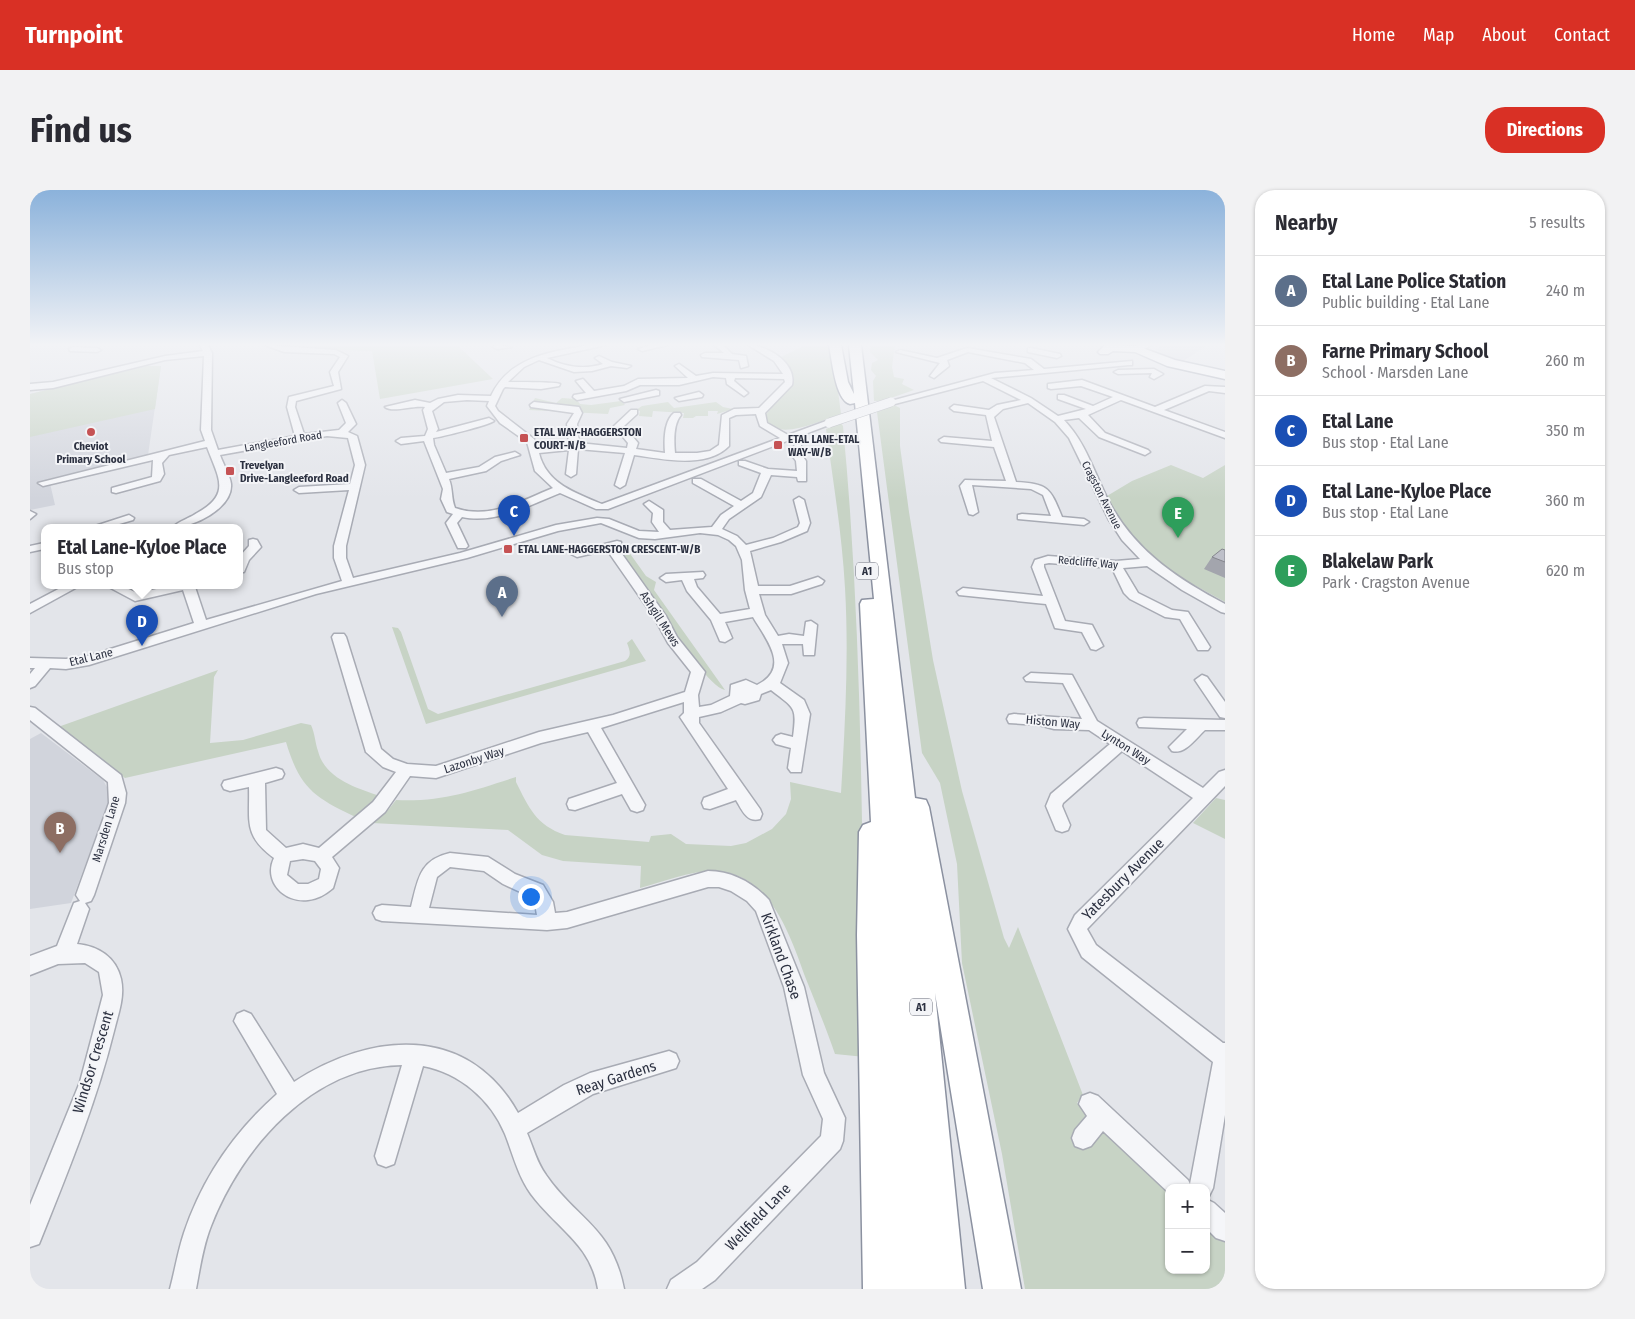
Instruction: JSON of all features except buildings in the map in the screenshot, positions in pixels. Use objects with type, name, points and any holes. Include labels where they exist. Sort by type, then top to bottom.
[{"type":"highway","name":"A1","points":[[853,396],[856,400]]},
{"type":"highway","name":"A1","points":[[855,396],[946,1289]]},
{"type":"highway","name":"A1","points":[[856,400],[858,396]]},
{"type":"highway","name":"A1","points":[[888,726],[914,1289]]},
{"type":"highway","points":[[882,1289],[872,935],[872,788],[888,726]]},
{"type":"highway","points":[[888,726],[914,793],[1002,1289]]},
{"type":"street","points":[[184,524],[215,506],[226,491],[226,484],[206,430],[206,396]]},
{"type":"street","points":[[300,437],[291,407],[292,399],[303,396]]},
{"type":"street","points":[[495,396],[491,406],[493,412],[503,422],[531,441],[541,472],[622,528],[644,536],[689,530],[716,531],[735,539],[744,549],[748,558],[751,590],[757,612],[773,641],[781,663],[772,684],[755,691],[752,698],[738,698],[692,719]]},
{"type":"street","points":[[624,399],[639,396]]},
{"type":"street","points":[[679,398],[688,396]]},
{"type":"street","points":[[776,396],[760,413],[763,424],[786,438]]},
{"type":"street","name":"Etal Lane","points":[[30,663],[45,665],[89,660],[348,582],[463,556],[556,528],[602,514],[645,492],[786,438],[913,396]]},
{"type":"street","name":"Cragston Avenue","points":[[1018,396],[1056,419],[1075,441],[1120,532],[1149,562],[1172,579],[1225,609]]},
{"type":"street","points":[[1115,396],[1225,435]]},
{"type":"street","points":[[1155,410],[1187,396]]},
{"type":"street","points":[[1061,397],[1093,409]]},
{"type":"street","points":[[389,407],[415,403],[430,406],[450,398],[493,399]]},
{"type":"street","points":[[1056,419],[1081,415],[1119,398]]},
{"type":"street","points":[[954,408],[991,413],[998,408],[1027,401]]},
{"type":"street","points":[[341,433],[351,424],[342,403]]},
{"type":"street","points":[[534,405],[576,409],[578,413],[572,424],[574,446],[572,474]]},
{"type":"street","points":[[430,406],[427,410],[433,426],[429,436],[430,450],[448,489],[446,499],[451,510],[459,514],[479,517],[492,515],[563,488]]},
{"type":"street","points":[[534,450],[574,446],[629,449],[696,456],[720,450],[724,446],[725,417],[734,412],[762,410]]},
{"type":"street","points":[[620,485],[629,449],[633,443],[619,426],[634,412]]},
{"type":"street","points":[[991,413],[990,422],[1012,484]]},
{"type":"street","points":[[670,454],[669,438],[674,417],[678,415]]},
{"type":"street","points":[[1081,415],[1091,422],[1102,435],[1121,446],[1146,452]]},
{"type":"street","points":[[401,441],[446,434],[467,425],[489,421]]},
{"type":"street","points":[[341,433],[352,436],[360,465],[340,546],[340,558],[348,582]]},
{"type":"street","name":"Langleeford Road","points":[[43,483],[163,455],[341,433]]},
{"type":"street","points":[[944,440],[998,444]]},
{"type":"street","points":[[742,463],[767,472],[802,476],[798,451],[785,456]]},
{"type":"street","points":[[116,490],[156,479],[159,474],[157,462],[163,455]]},
{"type":"street","points":[[443,477],[482,469],[498,459],[515,455]]},
{"type":"street","points":[[716,531],[724,517],[757,494],[767,472]]},
{"type":"street","points":[[697,481],[741,506]]},
{"type":"street","points":[[973,512],[964,486],[966,484],[974,481],[1012,484],[1033,486],[1047,493],[1058,520]]},
{"type":"street","points":[[299,490],[353,488]]},
{"type":"street","points":[[650,504],[659,512],[656,522],[667,534]]},
{"type":"street","points":[[744,549],[784,538],[803,529],[804,523],[799,504],[786,508]]},
{"type":"street","points":[[459,514],[451,523],[462,546]]},
{"type":"street","points":[[1022,517],[1084,522]]},
{"type":"street","points":[[108,524],[129,518]]},
{"type":"street","points":[[243,559],[255,547],[253,542]]},
{"type":"street","name":"Ashgill Mews","points":[[577,554],[614,545],[661,619],[664,629],[698,672],[692,695],[692,719]]},
{"type":"street","name":"Redcliffe Way","points":[[1096,646],[1087,628],[1060,625],[1038,567],[1039,562],[1042,560],[1116,565],[1149,562]]},
{"type":"street","points":[[1116,565],[1130,593],[1169,614],[1184,615],[1203,647]]},
{"type":"street","points":[[666,578],[693,575],[691,588],[717,619],[725,638]]},
{"type":"street","points":[[751,590],[791,590],[818,581]]},
{"type":"street","points":[[30,609],[68,589]]},
{"type":"street","points":[[119,589],[135,597],[141,597],[173,589]]},
{"type":"street","points":[[190,589],[201,625]]},
{"type":"street","points":[[963,592],[1051,601]]},
{"type":"street","points":[[717,619],[757,612]]},
{"type":"street","points":[[773,641],[789,638],[810,647],[811,625]]},
{"type":"street","name":"Lazonby Way","points":[[339,637],[374,752],[388,763],[406,770],[423,772],[452,768],[540,738],[592,725],[692,695]]},
{"type":"street","points":[[30,683],[45,665]]},
{"type":"street","name":"Lynton Way","points":[[1031,678],[1068,678],[1092,725],[1205,797]]},
{"type":"street","points":[[1202,680],[1225,713]]},
{"type":"street","points":[[772,684],[794,700],[802,709],[796,768]]},
{"type":"street","points":[[675,700],[692,719],[754,814]]},
{"type":"street","name":"Marsden Lane","points":[[30,712],[115,779],[118,793],[117,803],[64,954]]},
{"type":"street","name":"Histon Way","points":[[1014,719],[1039,720],[1054,724],[1092,725]]},
{"type":"street","points":[[1144,723],[1225,725]]},
{"type":"street","points":[[592,725],[637,805]]},
{"type":"street","points":[[1177,747],[1201,725]]},
{"type":"street","points":[[781,740],[799,744]]},
{"type":"street","points":[[1062,825],[1054,806],[1057,799],[1120,744]]},
{"type":"street","points":[[321,856],[380,807],[406,770]]},
{"type":"street","points":[[230,785],[276,774]]},
{"type":"street","name":"Yatesbury Avenue","points":[[1225,776],[1080,921],[1078,930],[1089,951],[1225,1056]]},
{"type":"street","points":[[257,778],[258,832],[269,845],[284,856]]},
{"type":"street","points":[[575,804],[626,786]]},
{"type":"street","points":[[710,803],[739,792]]},
{"type":"street","points":[[300,851],[314,852],[321,856],[330,868],[326,883],[315,891],[300,893],[292,891],[281,882],[278,869],[284,856],[300,851]]},
{"type":"street","points":[[418,914],[429,873],[442,862],[450,860],[488,864],[509,879],[537,891],[544,902],[547,922]]},
{"type":"street","name":"Kirkland Chase","points":[[382,913],[547,922],[586,916],[698,880],[720,879],[753,894],[767,914],[794,987],[812,1066],[834,1118],[832,1141]]},
{"type":"street","name":"Windsor Crescent","points":[[30,966],[64,954],[80,953],[100,959],[112,974],[113,995],[91,1082],[30,1235]]},
{"type":"street","points":[[244,1020],[290,1096]]},
{"type":"street","points":[[386,1156],[416,1054]]},
{"type":"street","points":[[183,1289],[198,1228],[222,1176],[256,1128],[290,1096],[334,1070],[386,1055],[416,1054],[457,1065],[474,1077],[504,1109],[514,1128],[531,1174],[547,1197],[598,1248],[608,1269],[611,1289]]},
{"type":"street","points":[[1202,1184],[1225,1056]]},
{"type":"street","name":"Reay Gardens","points":[[514,1128],[572,1092],[590,1084],[669,1061]]},
{"type":"street","points":[[1083,1138],[1096,1110],[1176,1184]]},
{"type":"street","name":"Wellfield Lane","points":[[680,1289],[706,1271],[832,1141]]},
{"type":"shaded area","name":"Cheviot Primary School","points":[[30,396],[157,396],[148,455],[49,479],[55,505],[30,510]]},
{"type":"shaded area","points":[[41,733],[103,780],[109,791],[108,804],[71,903],[30,909],[30,739]]},
{"type":"green space","points":[[30,396],[157,396],[155,409],[30,437]]},
{"type":"green space","points":[[380,396],[395,396],[380,399]]},
{"type":"green space","points":[[780,396],[839,396],[841,414],[810,425],[787,430],[777,429],[770,424],[765,416]]},
{"type":"green space","points":[[874,396],[896,396],[882,401],[874,401]]},
{"type":"green space","points":[[535,398],[556,403],[562,398],[576,399],[580,404],[591,405],[621,401],[625,405],[610,408],[608,414],[529,410]]},
{"type":"green space","points":[[668,402],[674,408],[716,402],[723,407],[733,409],[717,414],[718,411],[708,411],[708,416],[696,416],[693,418],[683,418],[684,413],[653,411],[652,417],[639,416],[640,411],[636,410],[642,406]]},
{"type":"green space","points":[[894,405],[900,408],[900,446],[933,660],[962,791],[1004,938],[1009,948],[1018,927],[1083,1095],[1077,1103],[1166,1184],[1165,1274],[1210,1274],[1210,1226],[1225,1240],[1225,1289],[1025,1289],[1002,1154],[962,963],[957,864],[940,783],[922,753],[877,412]]},
{"type":"green space","points":[[841,423],[843,426],[850,505],[858,663],[865,1057],[835,1054],[785,926],[764,894],[750,882],[733,874],[705,871],[676,877],[640,888],[641,866],[563,861],[542,855],[508,830],[372,823],[389,809],[396,800],[443,797],[471,791],[516,777],[516,782],[534,814],[547,826],[565,835],[649,842],[651,836],[671,834],[686,844],[731,846],[746,843],[772,829],[786,814],[791,799],[790,782],[841,793],[846,691],[847,639],[845,588],[842,548],[826,429]]},
{"type":"green space","points":[[1171,465],[1203,478],[1225,465],[1225,602],[1160,566],[1127,532],[1107,496],[1132,481]]},
{"type":"green space","points":[[619,548],[626,548],[646,576],[656,582],[654,590],[725,690],[712,681],[687,651],[669,626],[667,616],[656,604]]},
{"type":"green space","points":[[392,627],[398,628],[401,632],[428,709],[438,714],[625,661],[630,653],[627,643],[632,639],[646,661],[426,724]]},
{"type":"green space","points":[[218,670],[214,677],[210,743],[243,740],[301,723],[311,725],[318,751],[327,769],[352,786],[380,796],[358,818],[320,798],[311,790],[297,771],[286,742],[125,778],[58,727]]},
{"type":"green space","points":[[1216,798],[1225,800],[1225,839],[1193,823]]},
{"type":"place","name":"Cheviot Primary School","points":[[91,432]]},
{"type":"place","name":"ETAL WAY-HAGGERSTON COURT-N/B","points":[[524,438]]},
{"type":"place","name":"ETAL LANE-ETAL WAY-W/B","points":[[778,445]]},
{"type":"place","name":"Trevelyan Drive-Langleeford Road","points":[[230,471]]},
{"type":"place","name":"Etal Lane","points":[[514,536]]},
{"type":"place","name":"Blakelaw Park","points":[[1178,538]]},
{"type":"place","name":"ETAL LANE-HAGGERSTON CRESCENT-W/B","points":[[508,549]]},
{"type":"place","name":"Etal Lane Police Station","points":[[502,617]]},
{"type":"place","name":"Etal Lane-Kyloe Place","points":[[142,646]]},
{"type":"place","name":"Farne Primary School","points":[[60,853]]}]
